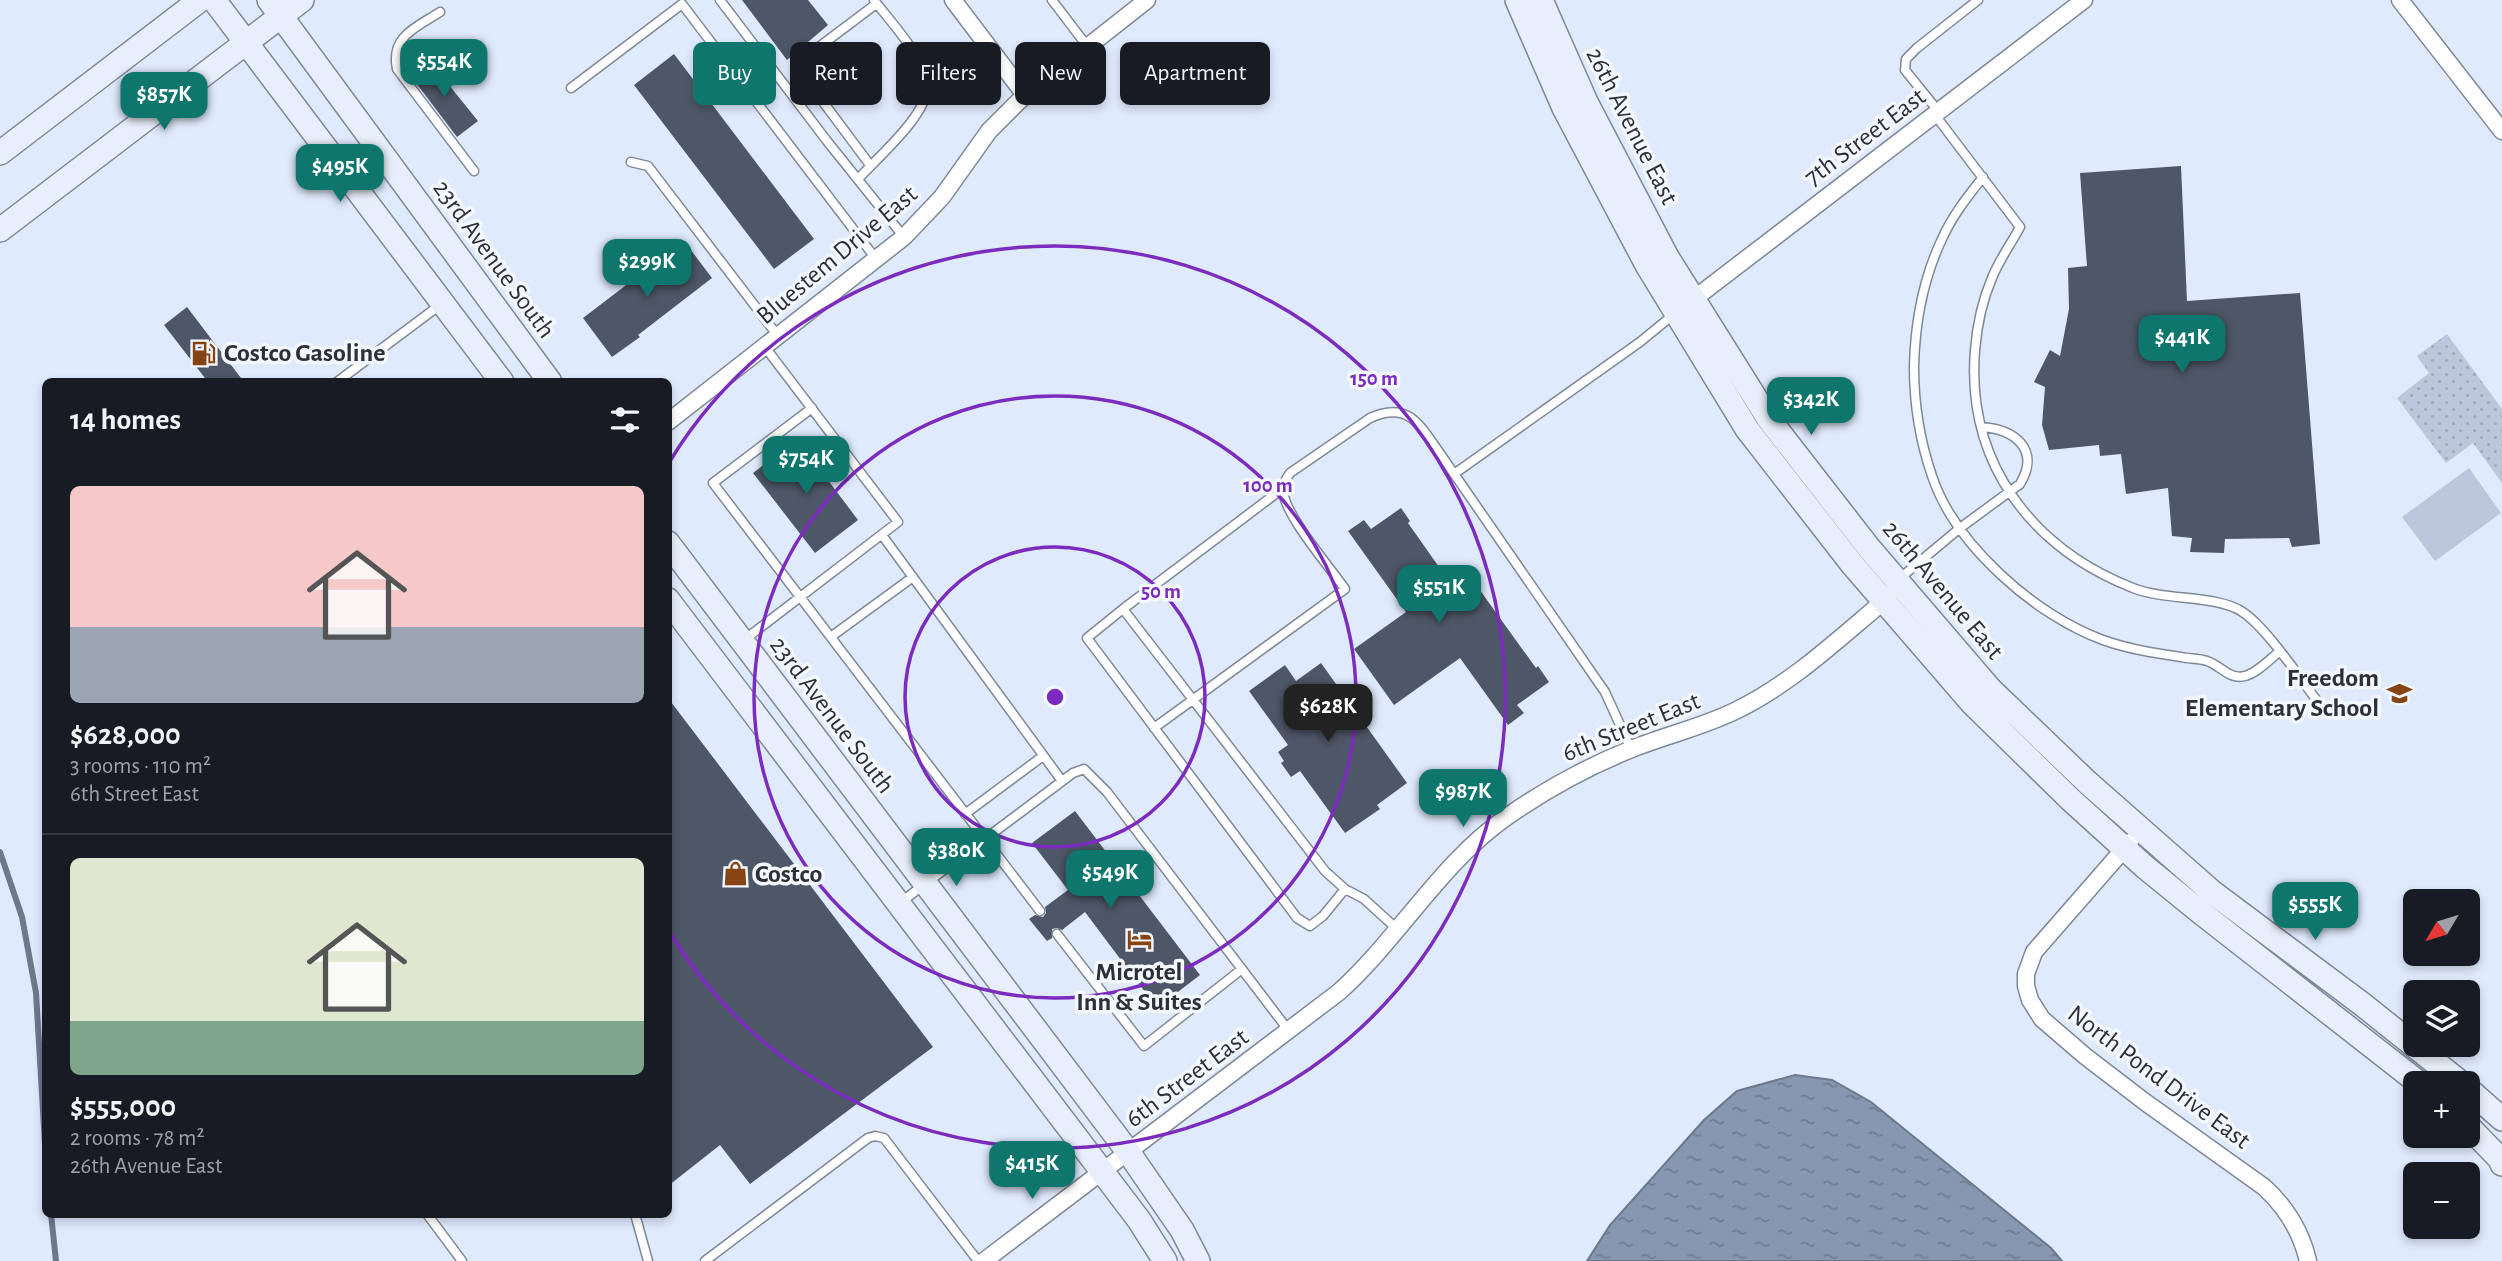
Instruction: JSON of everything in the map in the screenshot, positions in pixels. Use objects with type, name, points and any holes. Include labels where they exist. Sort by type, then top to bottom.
[{"type":"street","points":[[0,153],[200,0]]},
{"type":"street","points":[[214,0],[499,378]]},
{"type":"street","points":[[0,230],[246,43],[275,8],[302,0]]},
{"type":"street","points":[[953,0],[1015,82]]},
{"type":"street","name":"Bluestem Drive East","points":[[1092,42],[1147,0]]},
{"type":"street","name":"26th Avenue East","points":[[1517,0],[1564,108],[1647,265],[1685,306],[1768,418],[1897,581],[1990,689],[2087,782],[2212,892],[2362,1004],[2446,1071]]},
{"type":"street","name":"26th Avenue East","points":[[1541,0],[1586,102],[1667,257],[1685,306],[1747,429],[1884,601],[1972,703],[2070,799],[2199,911],[2404,1071]]},
{"type":"street","name":"7th Street East","points":[[1685,306],[2084,0]]},
{"type":"street","points":[[2400,0],[2502,131]]},
{"type":"street","name":"23rd Avenue South","points":[[275,8],[547,378]]},
{"type":"street","name":"Bluestem Drive East","points":[[672,419],[904,236],[942,197],[989,131],[1015,105]]},
{"type":"street","name":"23rd Avenue South","points":[[672,548],[1129,1153],[1182,1230],[1198,1261]]},
{"type":"street","name":"6th Street East","points":[[984,1261],[1289,1031],[1359,974],[1445,873],[1506,817],[1591,765],[1707,723],[1759,698],[1806,667],[1884,601],[1897,581]]},
{"type":"street","points":[[672,605],[1139,1220],[1165,1261]]},
{"type":"street","name":"North Pond Drive East","points":[[2142,830],[2034,951],[2026,974],[2029,1000],[2042,1019],[2085,1056],[2280,1202],[2295,1225],[2308,1261]]},
{"type":"street","points":[[2480,1100],[2502,1119]]},
{"type":"street","points":[[2480,1138],[2502,1164]]},
{"type":"lane","points":[[720,0],[904,236]]},
{"type":"lane","points":[[1052,0],[1084,42]]},
{"type":"lane","points":[[1978,0],[1917,48],[1906,59],[1905,70],[2020,227],[1992,276],[1977,331],[1974,366],[1975,401],[1981,427],[1999,477],[2039,528],[2086,564],[2111,578],[2155,595],[2227,604],[2238,609],[2254,621],[2323,709]]},
{"type":"lane","points":[[858,179],[908,126],[926,100],[927,81],[915,56],[875,2],[803,59],[800,65],[803,75],[870,165]]},
{"type":"lane","points":[[571,88],[682,4],[876,259]]},
{"type":"lane","points":[[440,12],[408,33],[397,44],[394,57],[397,69],[474,171]]},
{"type":"lane","points":[[631,162],[648,166],[772,342],[811,408],[898,522],[741,642]]},
{"type":"lane","points":[[1983,177],[1964,202],[1939,247],[1922,297],[1915,343],[1914,385],[1919,430],[1932,478],[1960,528],[1984,558],[2027,597],[2063,621],[2102,640],[2143,652],[2207,661],[2234,677],[2244,677],[2279,652]]},
{"type":"lane","points":[[342,378],[443,303]]},
{"type":"lane","points":[[1454,474],[1620,357],[1685,306]]},
{"type":"lane","points":[[811,408],[713,483],[1040,911]]},
{"type":"lane","points":[[1345,889],[1310,926],[1297,918],[1087,638],[1282,489],[1290,473],[1370,418],[1392,411],[1410,416],[1417,422],[1605,692],[1631,749]]},
{"type":"lane","points":[[1897,581],[1960,528],[2020,484],[2025,476],[2027,456],[2015,436],[2005,430],[1981,427]]},
{"type":"lane","points":[[1154,728],[1345,589],[1287,506],[1282,489]]},
{"type":"lane","points":[[882,534],[1062,781]]},
{"type":"lane","points":[[832,636],[913,577]]},
{"type":"lane","points":[[1123,609],[1325,871],[1397,929]]},
{"type":"lane","points":[[965,814],[1043,756]]},
{"type":"lane","points":[[899,904],[1062,781],[1084,769],[1093,775],[1289,1031]]},
{"type":"lane","points":[[1057,934],[1144,1046],[1242,969]]},
{"type":"lane","points":[[705,1261],[867,1138],[875,1136],[884,1138],[978,1261]]},
{"type":"lane","points":[[430,1218],[463,1261]]},
{"type":"lane","points":[[636,1218],[648,1261]]},
{"type":"shaded area","points":[[2447,334],[2502,409],[2502,483],[2473,443],[2446,463],[2397,398],[2429,373],[2417,356]]},
{"type":"shaded area","points":[[2469,468],[2501,513],[2435,561],[2402,517]]},
{"type":"water","points":[[1795,1075],[1832,1080],[1871,1102],[2051,1248],[2062,1261],[1587,1261],[1610,1225],[1704,1120],[1737,1091]]},
{"type":"building","points":[[742,0],[808,0],[828,25],[808,42],[790,42],[790,57],[787,60]]},
{"type":"building","points":[[674,54],[693,79],[693,105],[713,105],[814,239],[774,269],[634,85]]},
{"type":"building","points":[[422,62],[427,68],[432,64],[478,121],[457,137],[413,79],[415,78],[410,72]]},
{"type":"building","points":[[2181,166],[2187,301],[2300,293],[2320,544],[2292,547],[2289,538],[2225,539],[2224,553],[2190,552],[2192,538],[2172,536],[2168,488],[2126,494],[2121,454],[2100,456],[2099,445],[2049,450],[2042,425],[2045,387],[2034,382],[2050,350],[2060,356],[2069,309],[2068,268],[2087,266],[2080,173]]},
{"type":"building","points":[[684,241],[712,278],[612,357],[583,318]]},
{"type":"building","name":"Costco Gasoline","points":[[187,307],[241,378],[205,378],[164,325]]},
{"type":"building","points":[[797,439],[858,520],[815,553],[753,473]]},
{"type":"building","points":[[1401,508],[1410,521],[1408,523],[1458,594],[1474,582],[1549,682],[1517,705],[1524,713],[1508,725],[1460,658],[1394,705],[1354,649],[1406,612],[1348,531],[1364,520],[1371,529]]},
{"type":"building","points":[[1321,663],[1407,783],[1377,805],[1380,809],[1345,833],[1300,771],[1291,777],[1281,763],[1284,761],[1278,752],[1288,745],[1249,691],[1285,665],[1296,681]]},
{"type":"building","name":"Costco","points":[[672,703],[933,1047],[750,1184],[720,1145],[672,1183]]},
{"type":"building","name":"Microtel Inn & Suites","points":[[1075,811],[1200,975],[1157,1008],[1085,912],[1062,930],[1052,929],[1052,938],[1047,941],[1029,919],[1035,915],[1043,917],[1046,913],[1045,907],[1068,890],[1032,843]]},
{"type":"waterway","points":[[0,852],[22,917],[36,993],[42,1094]]},
{"type":"waterway","points":[[51,1218],[56,1261]]},
{"type":"place","name":"Costco Gasoline","points":[[204,353]]},
{"type":"place","name":"Freedom Elementary School","points":[[2399,693]]},
{"type":"place","name":"Costco","points":[[735,874]]},
{"type":"place","name":"Microtel Inn & Suites","points":[[1139,940]]}]
